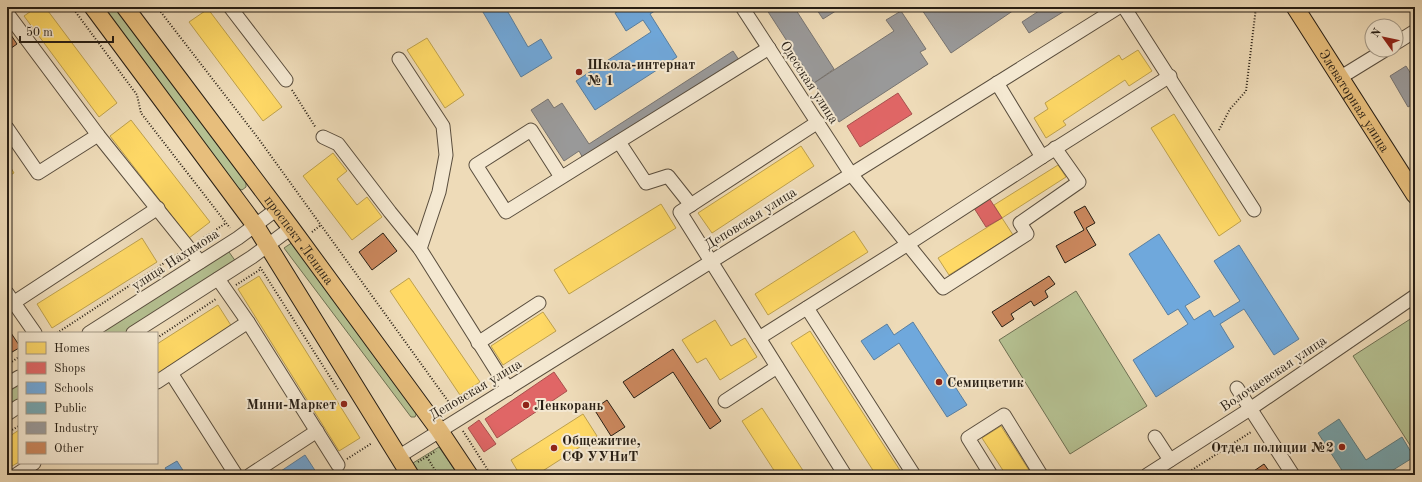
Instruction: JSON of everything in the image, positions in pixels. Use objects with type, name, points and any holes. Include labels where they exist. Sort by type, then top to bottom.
[{"type":"main road","name":"проспект Ленина","points":[[93,7],[255,225],[398,457],[412,470]]},
{"type":"main road","name":"проспект Ленина","points":[[125,7],[292,228],[440,430],[469,475]]},
{"type":"main road","name":"Элеваторная улица","points":[[1297,8],[1415,195]]},
{"type":"street","points":[[230,7],[286,80]]},
{"type":"street","name":"Одесская улица","points":[[742,7],[852,174],[943,288],[1027,234],[1020,223],[1079,182],[1055,148]]},
{"type":"street","name":"Деповская улица","points":[[398,457],[1119,7]]},
{"type":"street","points":[[1124,7],[1170,76],[1254,210]]},
{"type":"street","points":[[7,13],[98,135],[200,262]]},
{"type":"street","points":[[1404,38],[1415,31]]},
{"type":"street","points":[[561,177],[531,130],[476,166],[506,212],[769,48]]},
{"type":"street","points":[[1341,77],[1372,58]]},
{"type":"street","points":[[399,59],[444,126],[446,155],[439,192],[420,248]]},
{"type":"street","points":[[759,338],[1170,76]]},
{"type":"street","points":[[997,83],[1042,157]]},
{"type":"street","points":[[818,122],[680,212],[845,475]]},
{"type":"street","points":[[7,128],[38,173],[98,135]]},
{"type":"street","points":[[322,137],[338,144],[390,212],[420,248],[478,343],[508,388]]},
{"type":"street","points":[[619,142],[646,184],[668,176],[690,205]]},
{"type":"street","points":[[34,332],[9,301],[158,208]]},
{"type":"street","name":"улица Нахимова","points":[[91,332],[200,262],[277,209]]},
{"type":"street","points":[[136,332],[218,279],[292,228]]},
{"type":"street","points":[[218,279],[248,322],[338,465]]},
{"type":"street","name":"Волочаевская улица","points":[[1151,474],[1170,460],[1250,409],[1415,296]]},
{"type":"street","points":[[478,343],[539,303]]},
{"type":"street","points":[[807,308],[914,475]]},
{"type":"street","points":[[158,381],[248,322]]},
{"type":"street","points":[[726,401],[777,368]]},
{"type":"street","points":[[171,373],[236,475]]},
{"type":"street","points":[[7,384],[18,378]]},
{"type":"street","points":[[1237,388],[1293,475]]},
{"type":"street","points":[[7,414],[18,407]]},
{"type":"street","points":[[991,475],[968,438],[1004,415],[1042,475]]},
{"type":"street","points":[[250,475],[317,432]]},
{"type":"street","points":[[1155,437],[1170,460]]},
{"type":"street","points":[[16,475],[32,464]]},
{"type":"path","points":[[72,7],[136,95],[142,113],[234,233]]},
{"type":"path","points":[[157,7],[258,138],[452,405],[464,433],[491,475]]},
{"type":"path","points":[[160,11],[166,7]]},
{"type":"path","points":[[1212,144],[1230,108],[1246,91],[1256,7]]},
{"type":"path","points":[[286,80],[322,137]]},
{"type":"path","points":[[59,332],[226,223]]},
{"type":"path","points":[[258,265],[343,396]]},
{"type":"path","points":[[158,337],[261,269]]},
{"type":"path","points":[[7,365],[18,358]]},
{"type":"path","points":[[1184,475],[1261,426]]},
{"type":"path","points":[[7,433],[18,427]]},
{"type":"path","points":[[338,465],[372,443],[368,436]]},
{"type":"path","points":[[412,470],[438,450]]},
{"type":"path","points":[[427,457],[438,475]]},
{"type":"green space","points":[[102,7],[115,7],[246,180],[246,187],[242,190],[237,188]]},
{"type":"green space","points":[[293,242],[417,412],[415,417],[411,417],[284,248]]},
{"type":"green space","points":[[224,245],[239,266],[134,332],[90,332]]},
{"type":"green space","points":[[1076,291],[1147,406],[1070,454],[999,340]]},
{"type":"green space","points":[[1415,316],[1415,453],[1353,356]]},
{"type":"green space","points":[[18,378],[18,405],[7,412],[7,385]]},
{"type":"green space","points":[[439,447],[458,475],[421,475],[413,463]]},
{"type":"building: Homes","points":[[37,7],[45,7],[117,103],[99,117],[24,16]]},
{"type":"building: Homes","points":[[208,9],[282,107],[263,121],[189,22]]},
{"type":"building: Homes","points":[[427,38],[464,95],[445,108],[407,50]]},
{"type":"building: Homes","points":[[1138,50],[1152,71],[1129,86],[1125,80],[1063,121],[1066,125],[1046,138],[1034,118],[1048,109],[1045,103],[1119,55],[1122,60]]},
{"type":"building: Homes","points":[[1174,114],[1241,221],[1219,236],[1151,128]]},
{"type":"building: Homes","points":[[131,120],[210,222],[189,238],[110,136]]},
{"type":"building: Homes","points":[[801,146],[814,166],[712,233],[698,213]]},
{"type":"building: Homes","points":[[333,153],[347,171],[337,179],[357,205],[367,197],[382,217],[352,240],[303,176]]},
{"type":"building: Homes","points":[[7,161],[14,173],[7,177]]},
{"type":"building: Homes","points":[[1058,165],[1066,177],[1002,218],[994,205]]},
{"type":"building: Homes","points":[[661,204],[676,228],[569,294],[554,270]]},
{"type":"building: Homes","points":[[1002,218],[1013,235],[949,275],[938,258]]},
{"type":"building: Homes","points":[[854,231],[868,252],[768,315],[755,294]]},
{"type":"building: Homes","points":[[142,238],[157,262],[52,328],[37,304]]},
{"type":"building: Homes","points":[[259,276],[360,438],[339,451],[238,289]]},
{"type":"building: Homes","points":[[409,278],[480,382],[460,395],[390,291]]},
{"type":"building: Homes","points":[[218,305],[232,327],[158,374],[158,343]]},
{"type":"building: Homes","points":[[543,312],[556,331],[503,365],[491,346]]},
{"type":"building: Homes","points":[[715,320],[731,346],[745,338],[757,357],[720,380],[706,358],[697,363],[682,340]]},
{"type":"building: Homes","points":[[810,331],[903,475],[876,475],[791,343]]},
{"type":"building: Homes","points":[[762,408],[806,475],[777,475],[742,421]]},
{"type":"building: Homes","name":"Общежитие, СФ УУНиТ","points":[[583,414],[597,436],[541,472],[543,475],[520,475],[511,460]]},
{"type":"building: Homes","points":[[1001,426],[1032,475],[1006,475],[982,438]]},
{"type":"building: Homes","points":[[18,431],[18,463],[7,469],[7,438]]},
{"type":"building: Shops","points":[[898,93],[912,114],[860,147],[847,126]]},
{"type":"building: Shops","points":[[989,198],[1002,218],[986,227],[974,208]]},
{"type":"building: Shops","name":"Ленкорань","points":[[554,372],[567,391],[497,438],[485,419]]},
{"type":"building: Shops","points":[[479,420],[496,444],[484,452],[468,428]]},
{"type":"building: Schools","points":[[480,7],[505,7],[528,47],[541,39],[552,58],[521,77]]},
{"type":"building: Schools","name":"Школа-интернат № 1","points":[[625,7],[661,7],[650,14],[677,57],[595,110],[576,81],[651,32],[643,20],[626,31],[615,13]]},
{"type":"building: Schools","points":[[1159,234],[1200,297],[1185,306],[1194,320],[1210,310],[1214,317],[1240,301],[1214,261],[1239,245],[1299,339],[1274,355],[1244,309],[1220,324],[1234,347],[1156,397],[1133,360],[1188,324],[1178,309],[1168,315],[1129,254]]},
{"type":"building: Schools","name":"Семицветик","points":[[913,322],[967,405],[947,417],[899,343],[874,360],[861,341],[887,324],[894,335]]},
{"type":"building: Schools","points":[[305,455],[318,475],[275,475]]},
{"type":"building: Schools","points":[[177,461],[186,475],[167,475],[169,474],[165,468]]},
{"type":"building: Public","name":"Отдел полиции №2","points":[[1339,419],[1366,460],[1402,437],[1414,457],[1385,475],[1345,475],[1318,433]]},
{"type":"building: Industry","points":[[765,7],[794,7],[834,69],[814,83]]},
{"type":"building: Industry","points":[[815,7],[842,7],[823,19]]},
{"type":"building: Industry","points":[[920,7],[1016,7],[1017,8],[951,53]]},
{"type":"building: Industry","points":[[1045,7],[1071,7],[1029,33],[1022,22]]},
{"type":"building: Industry","points":[[901,11],[926,49],[920,52],[928,64],[839,122],[814,83],[894,31],[886,20]]},
{"type":"building: Industry","points":[[733,51],[739,60],[584,160],[579,151],[564,161],[531,110],[548,99],[554,108],[562,103],[589,144]]},
{"type":"building: Industry","points":[[1406,66],[1415,80],[1415,103],[1408,107],[1390,76]]},
{"type":"building: Other","points":[[11,35],[17,44],[7,51],[7,36]]},
{"type":"building: Other","points":[[1085,206],[1095,223],[1086,228],[1096,245],[1065,263],[1056,246],[1084,230],[1074,212]]},
{"type":"building: Other","points":[[383,233],[397,251],[372,270],[359,252]]},
{"type":"building: Other","points":[[1049,276],[1055,284],[1045,291],[1048,297],[1034,306],[1031,301],[1011,314],[1014,319],[1002,327],[992,312]]},
{"type":"building: Other","points":[[7,327],[18,344],[18,349],[7,355]]},
{"type":"building: Other","points":[[673,349],[721,421],[710,429],[673,372],[634,398],[623,382]]},
{"type":"building: Other","points":[[607,400],[625,427],[611,436],[594,409]]},
{"type":"building: Other","points":[[1264,464],[1272,475],[1248,475]]},
{"type":"place","name":"Школа-интернат № 1","points":[[579,72]]},
{"type":"place","name":"Семицветик","points":[[939,382]]},
{"type":"place","name":"Мини-Маркет","points":[[344,404]]},
{"type":"place","name":"Ленкорань","points":[[526,405]]},
{"type":"place","name":"Отдел полиции №2","points":[[1342,447]]},
{"type":"place","name":"Общежитие, СФ УУНиТ","points":[[554,448]]}]
